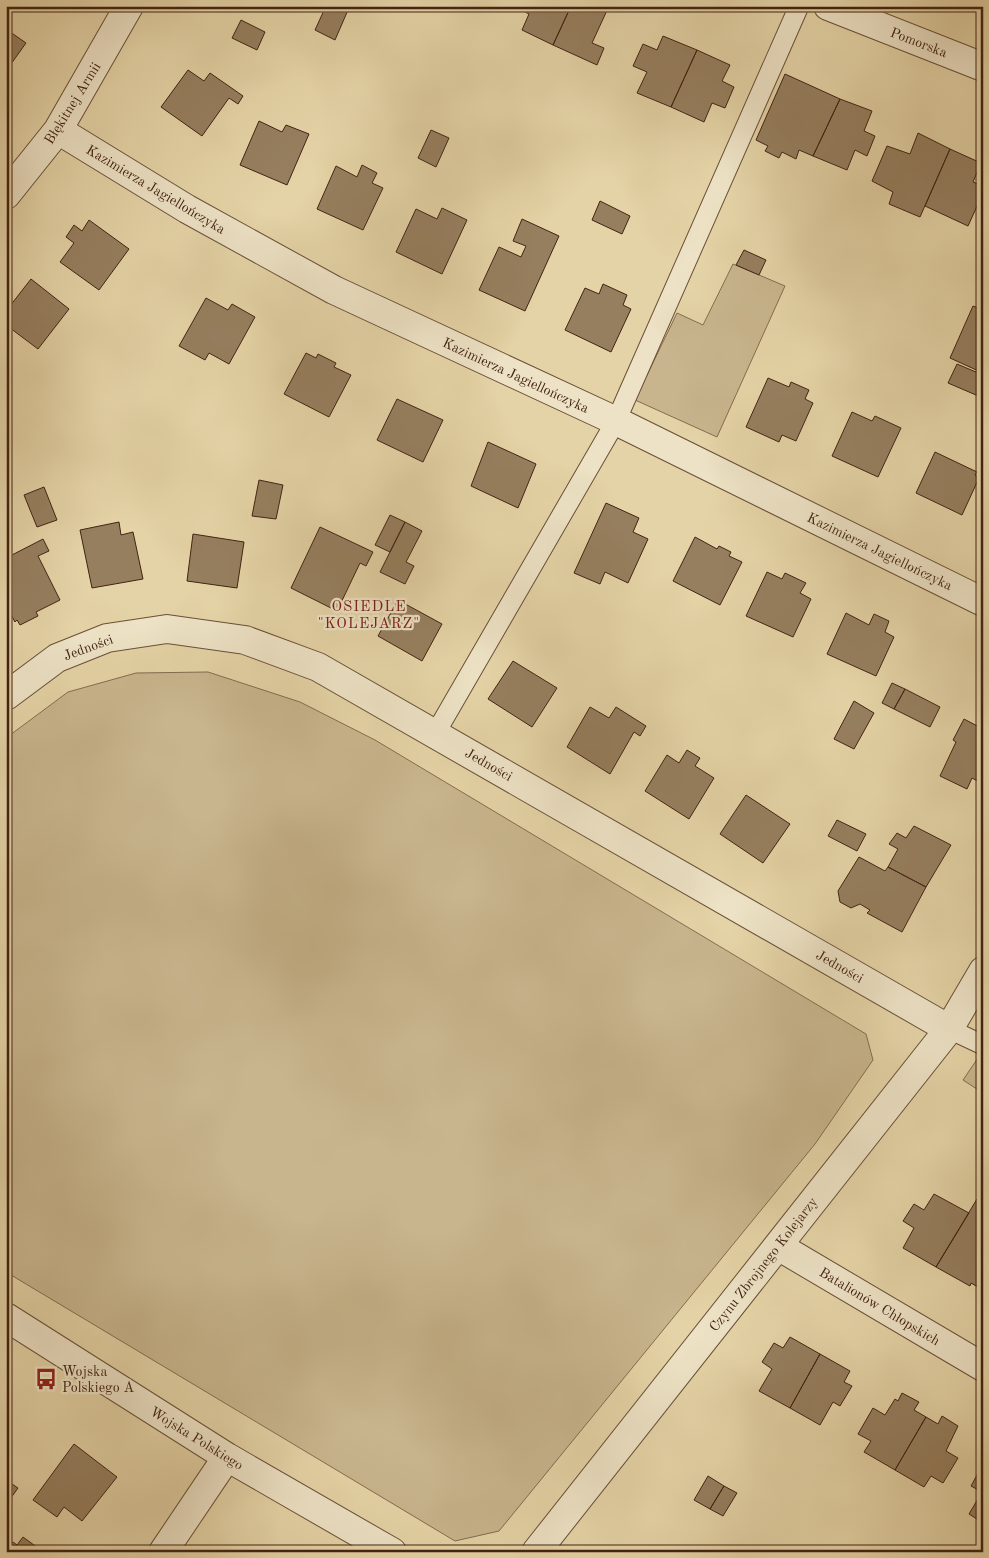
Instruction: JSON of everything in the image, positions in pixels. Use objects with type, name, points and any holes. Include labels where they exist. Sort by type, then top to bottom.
[{"type":"street","name":"Błękitnej Armii","points":[[6,195],[58,130],[130,6]]},
{"type":"street","name":"Pomorska","points":[[828,6],[983,67]]},
{"type":"street","name":"Kazimierza Jagiellończyka","points":[[58,130],[187,210],[334,290],[616,421],[983,602]]},
{"type":"street","name":"Jedności","points":[[6,696],[57,658],[108,638],[167,629],[245,640],[318,667],[949,1029]]},
{"type":"street","name":"Czynu Zbrojnego Kolejarzy","points":[[536,1552],[949,1029],[983,971]]},
{"type":"street","name":"Batalionów Chłopskich","points":[[778,1246],[983,1367]]},
{"type":"street","name":"Wojska Polskiego","points":[[6,1317],[226,1457],[392,1552]]},
{"type":"street","points":[[163,1552],[226,1457]]},
{"type":"lane","points":[[435,734],[616,421],[800,6]]},
{"type":"lane","points":[[949,1029],[983,1045]]},
{"type":"shaded area","points":[[733,264],[785,286],[717,437],[635,400],[677,313],[703,325]]},
{"type":"shaded area","points":[[208,672],[300,702],[375,740],[866,1034],[873,1060],[815,1144],[499,1531],[455,1541],[6,1272],[6,738],[68,692],[136,673]]},
{"type":"shaded area","points":[[980,1055],[983,1056],[983,1093],[963,1080]]},
{"type":"building","points":[[326,6],[340,6],[348,10],[335,40],[315,30]]},
{"type":"building","points":[[514,6],[571,6],[553,45],[522,30],[529,14]]},
{"type":"building","points":[[571,6],[609,6],[592,43],[604,48],[597,65],[553,45]]},
{"type":"building","points":[[241,20],[265,32],[257,50],[232,38]]},
{"type":"building","points":[[6,29],[26,43],[6,71]]},
{"type":"building","points":[[663,36],[697,50],[671,107],[637,93],[647,72],[633,66],[643,44],[657,50]]},
{"type":"building","points":[[697,50],[730,65],[722,81],[734,87],[725,108],[712,103],[704,122],[671,107]]},
{"type":"building","points":[[188,70],[204,81],[210,73],[243,96],[238,104],[229,98],[202,136],[161,107]]},
{"type":"building","points":[[785,74],[840,99],[813,156],[799,150],[796,159],[782,152],[779,158],[765,151],[768,146],[756,140]]},
{"type":"building","points":[[840,99],[872,111],[864,131],[875,136],[867,156],[855,150],[847,170],[813,156]]},
{"type":"building","points":[[259,121],[282,132],[286,125],[309,134],[287,185],[240,165]]},
{"type":"building","points":[[431,130],[449,138],[436,167],[418,158]]},
{"type":"building","points":[[918,133],[950,149],[920,217],[889,204],[893,192],[872,181],[887,146],[910,154]]},
{"type":"building","points":[[950,149],[981,163],[973,182],[983,186],[983,193],[968,226],[925,206]]},
{"type":"building","points":[[362,165],[377,173],[372,183],[383,188],[363,230],[317,209],[336,166],[357,177]]},
{"type":"building","points":[[600,201],[630,216],[622,234],[592,220]]},
{"type":"building","points":[[442,208],[467,220],[442,274],[396,252],[416,209],[437,219]]},
{"type":"building","points":[[522,219],[559,236],[525,311],[479,290],[499,247],[521,257],[526,246],[513,241]]},
{"type":"building","points":[[89,220],[129,249],[99,290],[60,262],[74,243],[66,237],[74,225],[82,231]]},
{"type":"building","points":[[744,250],[766,260],[759,275],[736,265]]},
{"type":"building","points":[[31,279],[69,309],[38,349],[6,325],[6,311]]},
{"type":"building","points":[[603,284],[627,295],[623,305],[631,309],[611,352],[565,330],[585,288],[599,294]]},
{"type":"building","points":[[206,298],[228,310],[232,304],[255,317],[229,364],[209,353],[205,360],[179,346]]},
{"type":"building","points":[[973,306],[983,310],[983,373],[950,358]]},
{"type":"building","points":[[306,353],[316,358],[318,354],[336,363],[334,367],[351,375],[329,417],[284,394]]},
{"type":"building","points":[[957,364],[983,375],[983,398],[948,383]]},
{"type":"building","points":[[768,378],[789,387],[791,382],[809,390],[805,399],[813,403],[796,441],[782,435],[779,442],[746,427]]},
{"type":"building","points":[[397,399],[443,420],[423,462],[377,440]]},
{"type":"building","points":[[852,412],[872,421],[875,416],[901,428],[878,477],[832,456]]},
{"type":"building","points":[[488,442],[536,464],[518,508],[471,486]]},
{"type":"building","points":[[935,452],[977,472],[975,475],[979,478],[962,515],[916,493]]},
{"type":"building","points":[[259,480],[283,485],[276,519],[252,516]]},
{"type":"building","points":[[44,487],[57,520],[37,527],[24,495]]},
{"type":"building","points":[[606,503],[639,518],[633,532],[648,539],[628,583],[605,572],[600,584],[574,573]]},
{"type":"building","points":[[390,515],[405,522],[390,552],[375,545]]},
{"type":"building","points":[[119,522],[121,535],[133,532],[143,579],[92,588],[80,530]]},
{"type":"building","points":[[405,522],[422,531],[406,562],[414,566],[405,584],[380,572]]},
{"type":"building","points":[[320,527],[373,552],[366,566],[360,563],[337,611],[291,588]]},
{"type":"building","points":[[193,534],[244,542],[237,588],[187,581]]},
{"type":"building","points":[[695,537],[717,549],[719,546],[731,552],[729,556],[742,562],[720,605],[673,581]]},
{"type":"building","points":[[43,539],[49,551],[38,556],[60,600],[36,612],[38,616],[20,625],[17,620],[15,622],[6,605],[6,548],[10,556]]},
{"type":"building","points":[[767,572],[782,579],[785,573],[806,583],[800,593],[811,599],[793,637],[746,616]]},
{"type":"building","points":[[398,600],[442,624],[422,661],[378,636]]},
{"type":"building","points":[[846,613],[869,625],[874,614],[889,621],[885,632],[894,637],[876,676],[827,654]]},
{"type":"building","points":[[513,661],[557,688],[532,727],[488,699]]},
{"type":"building","points":[[892,683],[905,689],[894,709],[882,703]]},
{"type":"building","points":[[905,689],[940,707],[930,727],[894,709]]},
{"type":"building","points":[[854,701],[874,713],[854,749],[834,739]]},
{"type":"building","points":[[590,707],[609,718],[616,707],[646,726],[640,736],[634,732],[610,774],[567,747]]},
{"type":"building","points":[[964,719],[983,729],[983,784],[972,778],[967,789],[940,776],[956,742],[953,740]]},
{"type":"building","points":[[687,750],[700,758],[695,766],[714,778],[689,819],[645,791],[667,755],[679,763]]},
{"type":"building","points":[[746,795],[790,824],[763,863],[720,834]]},
{"type":"building","points":[[837,820],[866,834],[857,851],[828,836]]},
{"type":"building","points":[[914,826],[951,845],[926,887],[888,867],[898,849],[889,844],[897,833],[906,838]]},
{"type":"building","points":[[859,857],[885,871],[888,867],[926,887],[902,932],[867,913],[870,910],[860,904],[851,908],[840,902],[838,891]]},
{"type":"building","points":[[934,1194],[969,1213],[936,1267],[903,1248],[914,1228],[903,1221],[914,1204],[924,1210]]},
{"type":"building","points":[[977,1199],[983,1202],[983,1290],[971,1283],[970,1286],[936,1267]]},
{"type":"building","points":[[790,1337],[820,1354],[790,1408],[759,1391],[772,1369],[762,1362],[774,1343],[783,1348]]},
{"type":"building","points":[[820,1354],[850,1371],[844,1382],[852,1386],[840,1406],[833,1402],[820,1425],[790,1408]]},
{"type":"building","points":[[902,1393],[919,1402],[914,1410],[926,1417],[895,1470],[864,1452],[871,1441],[858,1434],[873,1408],[885,1415],[895,1399],[898,1401]]},
{"type":"building","points":[[942,1416],[958,1426],[946,1451],[958,1458],[943,1483],[931,1476],[924,1487],[895,1470],[926,1417],[938,1424]]},
{"type":"building","points":[[74,1444],[117,1477],[82,1521],[64,1507],[57,1517],[33,1500]]},
{"type":"building","points":[[982,1466],[983,1523],[969,1514],[982,1492],[971,1486]]},
{"type":"building","points":[[708,1476],[724,1486],[710,1509],[694,1500]]},
{"type":"building","points":[[6,1480],[18,1488],[8,1502],[6,1501]]},
{"type":"building","points":[[724,1486],[737,1493],[723,1516],[710,1509]]},
{"type":"building","points":[[23,1537],[42,1551],[6,1552],[13,1542],[17,1545]]},
{"type":"place","name":"Wojska Polskiego A","points":[[46,1379]]},
{"type":"district","name":"OSIEDLE \"KOLEJARZ\"","points":[[369,614]]}]
